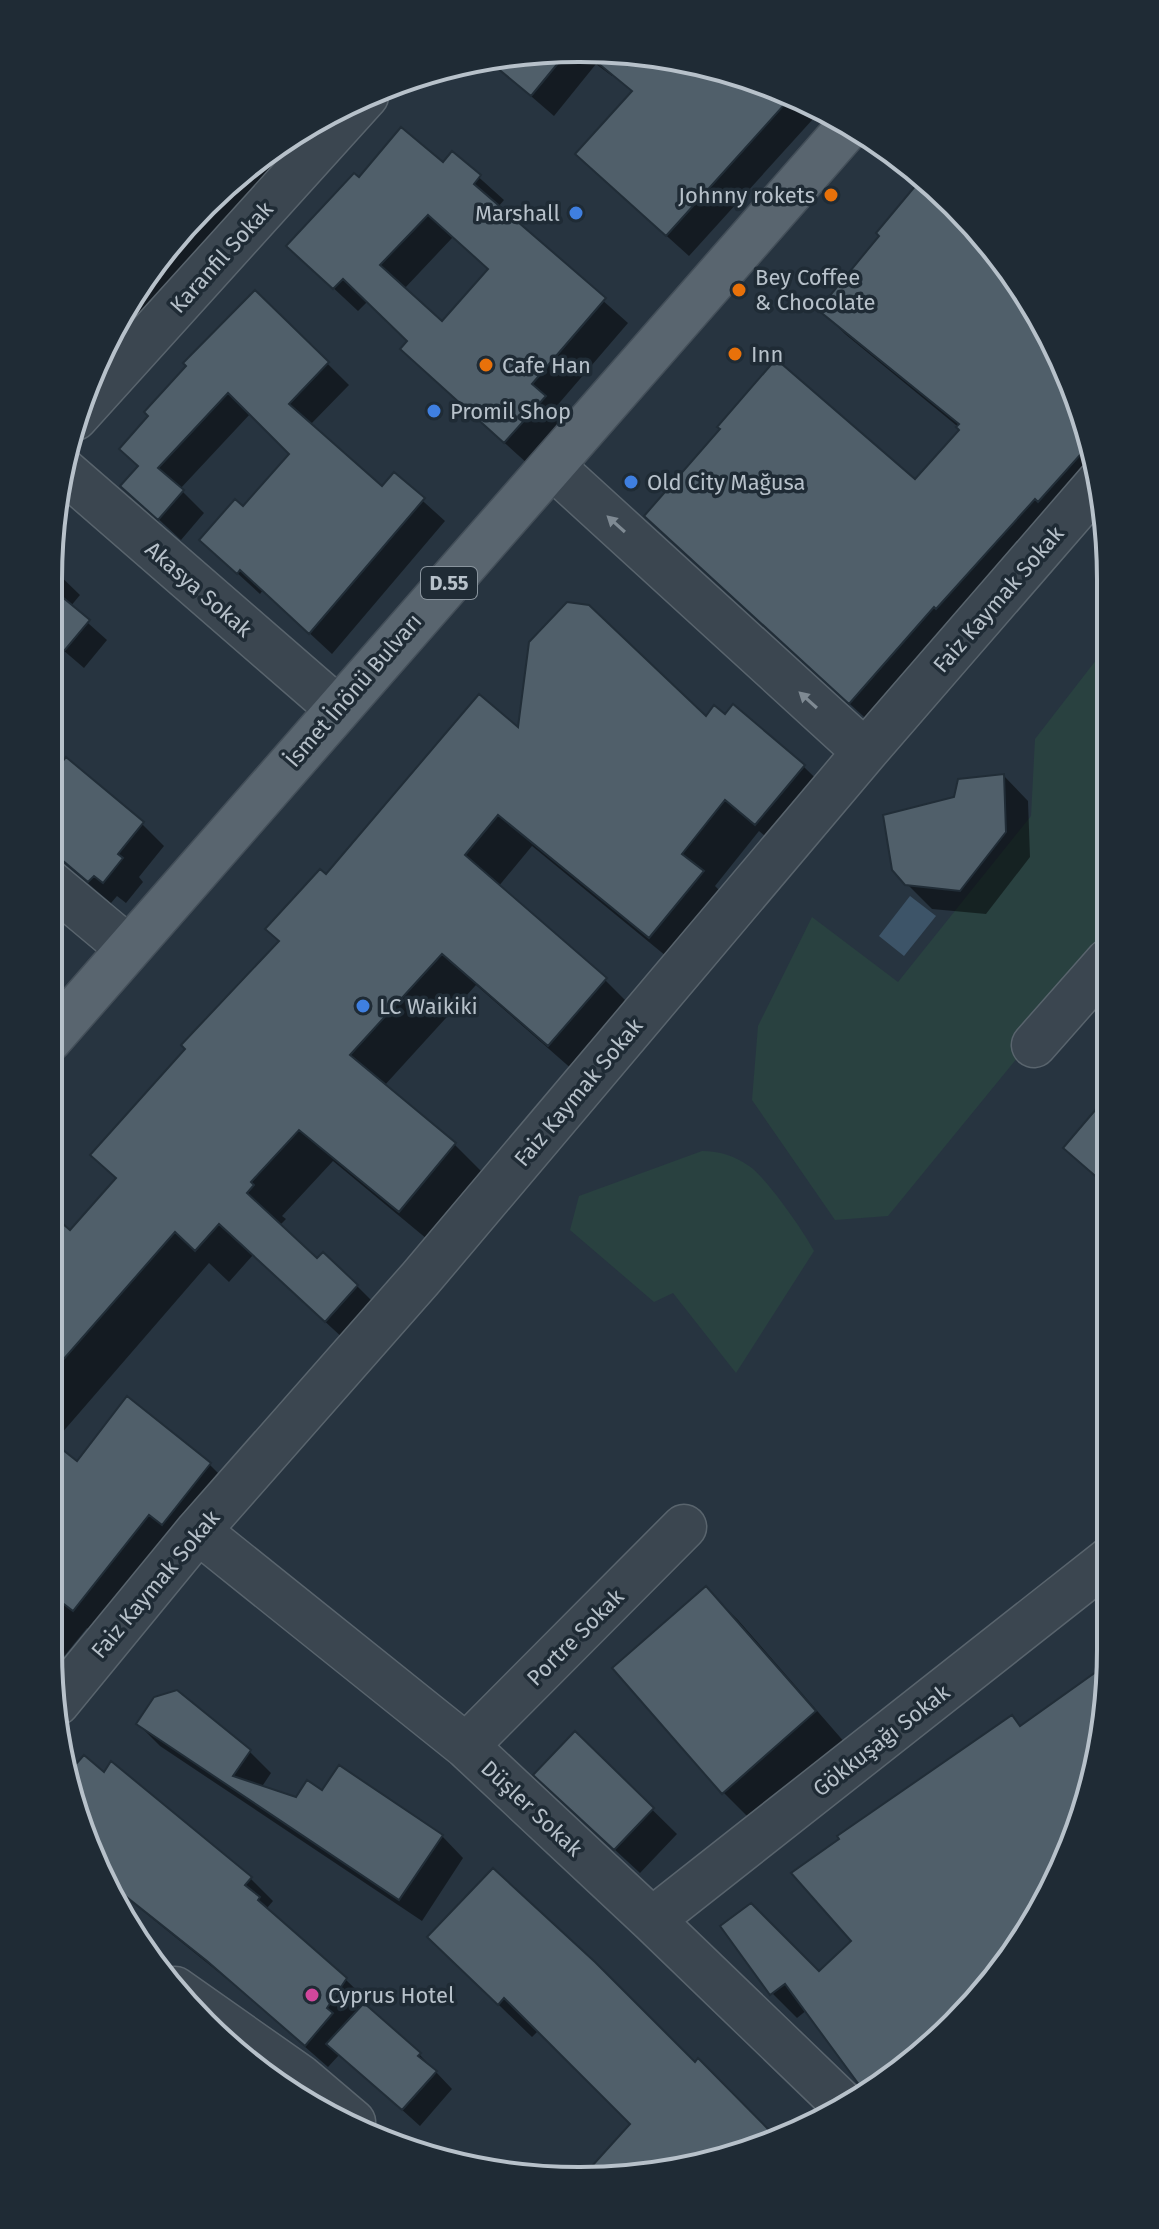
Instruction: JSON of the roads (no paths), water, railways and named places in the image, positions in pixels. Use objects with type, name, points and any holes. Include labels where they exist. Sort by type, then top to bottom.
[{"type":"main road","name":"İsmet İnönü Bulvarı","points":[[62,1025],[842,134]]},
{"type":"street","name":"Karanfil Sokak","points":[[96,395],[347,117]]},
{"type":"street","points":[[553,467],[865,752]]},
{"type":"street","name":"Akasya Sokak","points":[[72,478],[337,708]]},
{"type":"street","name":"Faiz Kaymak Sokak","points":[[64,1694],[198,1531],[420,1279],[865,752],[1090,493]]},
{"type":"street","points":[[62,893],[128,948]]},
{"type":"street","points":[[1034,1045],[1097,973]]},
{"type":"street","name":"Portre Sokak","points":[[466,1746],[684,1527]]},
{"type":"street","name":"Düşler Sokak","points":[[198,1531],[466,1746],[837,2098]]},
{"type":"street","name":"Gökkuşağı Sokak","points":[[652,1920],[1097,1569]]},
{"type":"street","points":[[219,2020],[300,2077],[331,2103]]},
{"type":"water","points":[[910,896],[936,916],[904,956],[879,936]]},
{"type":"place","name":"Johnny rokets","points":[[831,195]]},
{"type":"place","name":"Marshall","points":[[576,213]]},
{"type":"place","name":"Bey Coffee & Chocolate","points":[[739,290]]},
{"type":"place","name":"Inn","points":[[735,354]]},
{"type":"place","name":"Cafe Han","points":[[486,365]]},
{"type":"place","name":"Promil Shop","points":[[434,411]]},
{"type":"place","name":"Old City Mağusa","points":[[631,482]]},
{"type":"place","name":"LC Waikiki","points":[[363,1006]]},
{"type":"place","name":"Cyprus Hotel","points":[[312,1995]]}]
